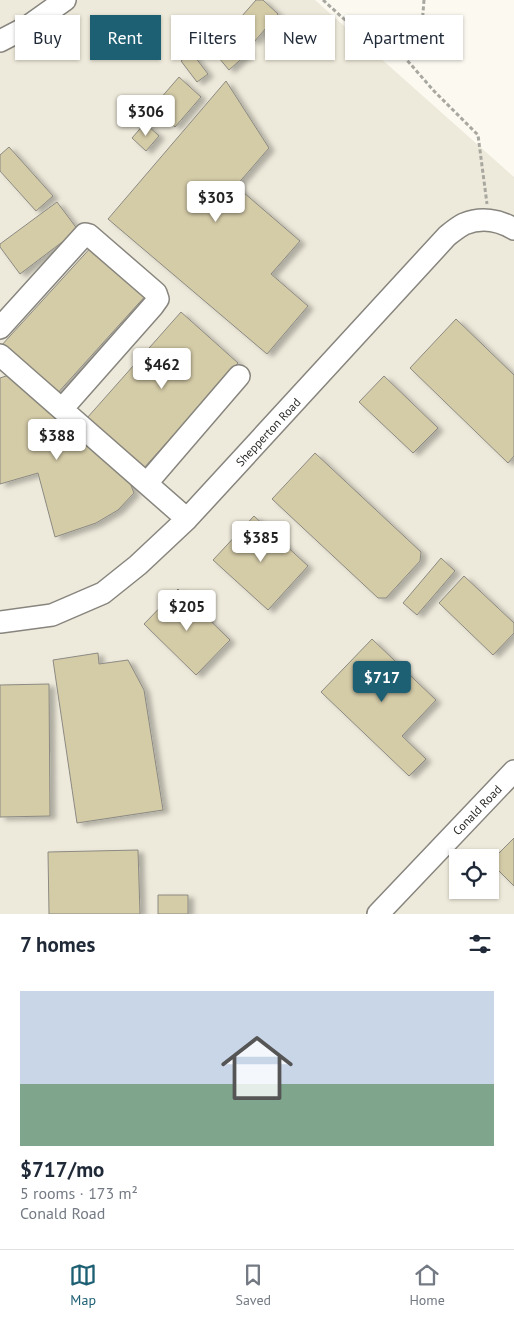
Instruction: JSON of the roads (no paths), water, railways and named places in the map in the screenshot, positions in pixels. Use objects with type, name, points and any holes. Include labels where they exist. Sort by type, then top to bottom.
[{"type":"street","points":[[0,41],[27,27],[65,0]]},
{"type":"street","name":"Shepperton Road","points":[[0,622],[52,615],[103,594],[138,565],[187,519],[447,236],[464,224],[489,219],[505,223],[514,229]]},
{"type":"street","points":[[0,328],[85,234],[89,234],[156,293],[158,299],[153,306],[62,409]]},
{"type":"street","points":[[0,355],[187,519]]},
{"type":"street","points":[[147,483],[238,376]]},
{"type":"street","name":"Conald Road","points":[[378,914],[514,772]]}]
